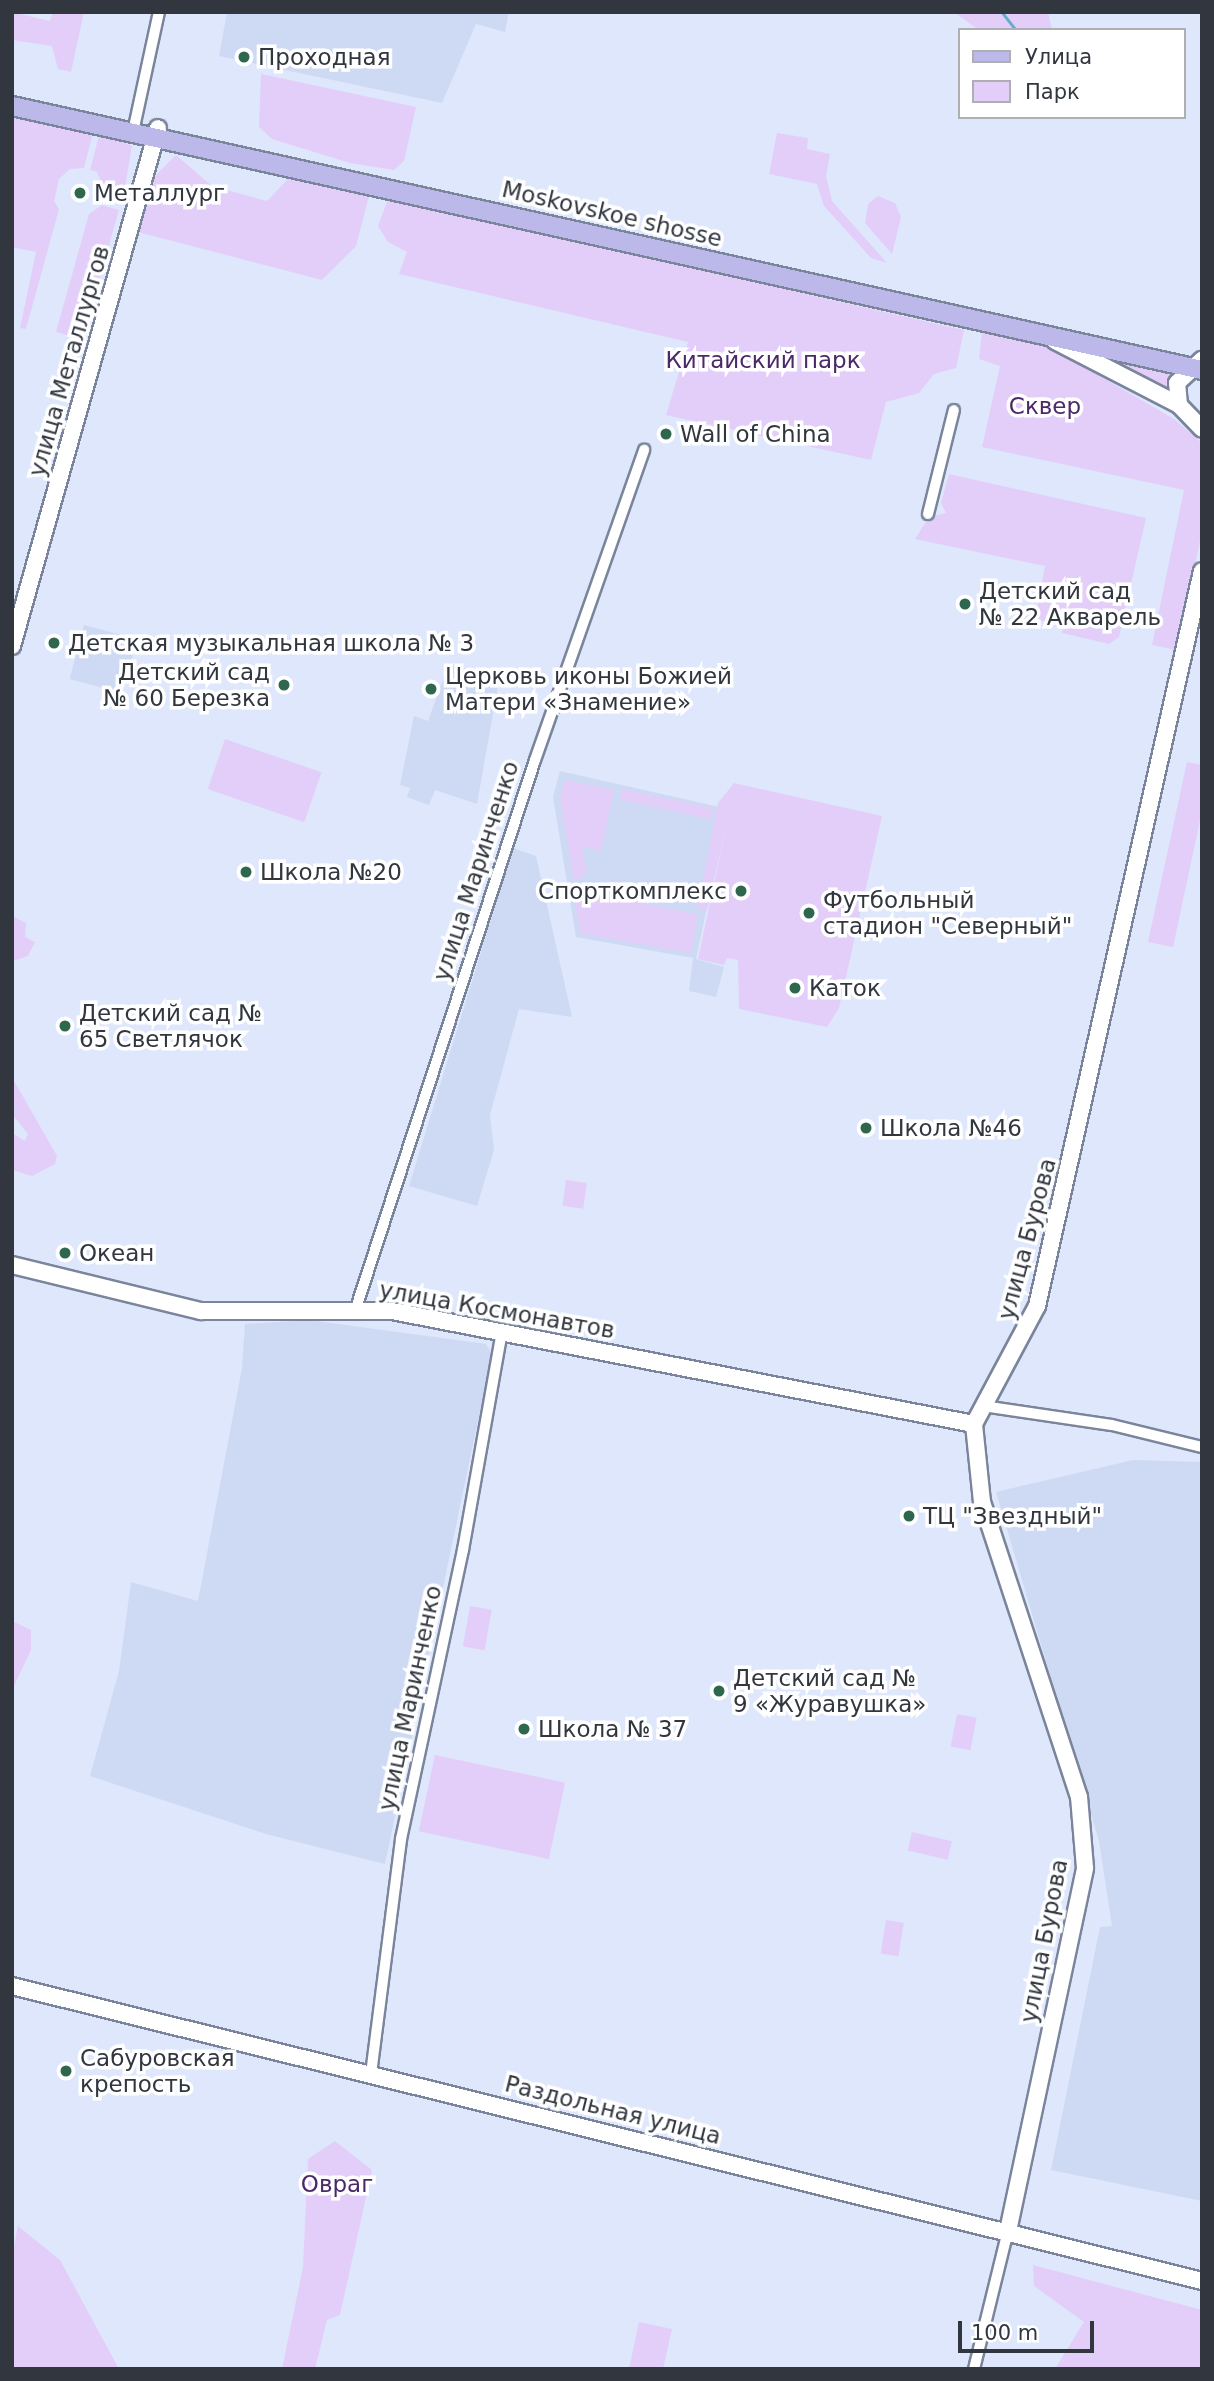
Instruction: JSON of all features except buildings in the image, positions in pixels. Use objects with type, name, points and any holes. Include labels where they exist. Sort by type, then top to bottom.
[{"type":"main road","name":"Moskovskoe shosse","points":[[12,96],[134,127],[1199,364]]},
{"type":"main road","name":"Moskovskoe shosse","points":[[12,106],[134,127]]},
{"type":"main road","name":"Moskovskoe shosse","points":[[157,132],[1043,335],[1199,364]]},
{"type":"main road","name":"улица Металлургов","points":[[12,646],[157,132]]},
{"type":"main road","points":[[1043,335],[1179,405],[1199,423]]},
{"type":"main road","points":[[1179,405],[1177,383],[1199,364]]},
{"type":"main road","name":"улица Бурова","points":[[1008,2231],[1085,1868],[1079,1797],[982,1502],[974,1424],[1037,1306],[1202,571]]},
{"type":"main road","name":"улица Космонавтов","points":[[12,1265],[201,1311],[356,1308],[502,1332],[974,1424]]},
{"type":"main road","name":"Раздольная улица","points":[[12,1986],[1202,2281]]},
{"type":"street","points":[[134,127],[159,12]]},
{"type":"street","points":[[928,514],[954,410]]},
{"type":"street","name":"улица Маринченко","points":[[356,1308],[535,760],[644,450]]},
{"type":"street","name":"улица Маринченко","points":[[371,2074],[401,1839],[463,1550],[502,1332]]},
{"type":"street","points":[[984,1406],[1112,1425],[1202,1447]]},
{"type":"street","points":[[974,2369],[1008,2231]]},
{"type":"shaded area","points":[[227,12],[509,12],[505,32],[476,24],[442,103],[219,56]]},
{"type":"shaded area","points":[[84,625],[137,639],[123,693],[70,679]]},
{"type":"shaded area","points":[[449,663],[499,680],[477,804],[435,790],[429,805],[407,797],[410,788],[400,785],[414,716],[428,721]]},
{"type":"shaded area","points":[[560,771],[728,809],[696,959],[724,967],[716,997],[689,991],[693,958],[576,937],[553,797]]},
{"type":"shaded area","points":[[513,848],[536,856],[572,1017],[519,1009],[490,1115],[494,1150],[477,1206],[409,1186]]},
{"type":"shaded area","points":[[309,1320],[486,1344],[492,1354],[385,1864],[266,1834],[90,1776],[119,1671],[131,1582],[198,1601],[242,1368],[245,1324]]},
{"type":"shaded area","points":[[1133,1460],[1202,1462],[1202,2201],[1051,2170],[1100,1927],[1112,1926],[1099,1841],[996,1492]]},
{"type":"green space","points":[[12,12],[50,21],[53,12],[84,12],[71,72],[58,69],[52,46],[12,40]]},
{"type":"green space","points":[[954,12],[1048,12],[1052,28],[976,28]]},
{"type":"green space","points":[[261,74],[416,107],[404,161],[394,170],[350,163],[272,139],[259,127]]},
{"type":"green space","points":[[12,114],[94,129],[84,168],[70,169],[59,179],[54,201],[59,209],[26,329],[20,328],[36,252],[12,247]]},
{"type":"green space","points":[[100,132],[132,146],[123,198],[106,193],[97,172],[90,170]]},
{"type":"green space","points":[[777,133],[808,138],[807,149],[830,154],[826,176],[832,201],[887,263],[871,258],[824,206],[817,184],[769,174]]},
{"type":"green space","points":[[176,155],[212,186],[267,201],[288,179],[369,196],[356,246],[322,280],[138,232],[152,179]]},
{"type":"green space","points":[[878,196],[895,203],[901,217],[892,254],[865,223],[868,204]]},
{"type":"green space","name":"Китайский парк","points":[[388,199],[964,330],[956,368],[934,374],[919,393],[886,402],[871,460],[666,415],[688,342],[399,274],[407,252],[388,242],[378,226]]},
{"type":"green space","points":[[102,205],[119,210],[82,339],[56,332],[89,214]]},
{"type":"green space","name":"Сквер","points":[[982,332],[1027,339],[1055,350],[1174,419],[1202,443],[1202,532],[1176,650],[1152,645],[1184,490],[982,447],[1000,366],[979,359]]},
{"type":"green space","points":[[1077,348],[1181,369],[1169,394]]},
{"type":"green space","points":[[949,474],[1146,518],[1119,637],[1109,644],[1062,633],[1063,626],[1035,619],[1045,566],[915,539],[929,517],[946,513],[941,503]]},
{"type":"green space","points":[[225,739],[321,772],[304,822],[208,789]]},
{"type":"green space","points":[[1187,762],[1202,765],[1202,811],[1173,947],[1148,942]]},
{"type":"green space","points":[[565,780],[614,790],[601,851],[582,846],[586,874],[574,881],[560,798]]},
{"type":"green space","points":[[734,783],[882,816],[839,1008],[827,1027],[739,1009],[738,960],[727,958],[724,965],[698,959],[727,823],[707,911],[697,909],[718,803]]},
{"type":"green space","points":[[622,789],[713,808],[711,819],[620,800]]},
{"type":"green space","points":[[573,888],[698,915],[690,953],[580,933]]},
{"type":"green space","points":[[12,916],[26,923],[25,937],[35,942],[28,956],[16,960],[12,959]]},
{"type":"green space","points":[[13,1079],[57,1156],[55,1164],[32,1176],[12,1170],[12,1133],[25,1141],[28,1134],[12,1114]]},
{"type":"green space","points":[[566,1180],[587,1183],[583,1209],[562,1206]]},
{"type":"green space","points":[[470,1606],[492,1610],[485,1650],[463,1646]]},
{"type":"green space","points":[[14,1622],[31,1630],[31,1650],[12,1690]]},
{"type":"green space","points":[[957,1714],[977,1718],[970,1750],[951,1746]]},
{"type":"green space","points":[[435,1755],[565,1783],[549,1859],[419,1831]]},
{"type":"green space","points":[[912,1832],[952,1841],[948,1860],[908,1851]]},
{"type":"green space","points":[[886,1920],[904,1923],[898,1956],[881,1954]]},
{"type":"green space","name":"Овраг","points":[[335,2141],[372,2170],[340,2315],[327,2320],[315,2369],[282,2369],[303,2267],[308,2159]]},
{"type":"green space","points":[[18,2226],[60,2260],[119,2369],[12,2369],[12,2256]]},
{"type":"green space","points":[[1033,2265],[1202,2310],[1202,2369],[1055,2369],[1084,2322],[1034,2286]]},
{"type":"green space","points":[[639,2322],[672,2329],[663,2369],[629,2369]]},
{"type":"waterway","points":[[1002,12],[1014,28]]},
{"type":"place","name":"Проходная","points":[[244,57]]},
{"type":"place","name":"Металлург","points":[[80,193]]},
{"type":"place","name":"Wall of China","points":[[666,434]]},
{"type":"place","name":"Детский сад № 22 Акварель","points":[[965,604]]},
{"type":"place","name":"Детская музыкальная школа № 3","points":[[54,643]]},
{"type":"place","name":"Детский сад № 60 Березка","points":[[284,685]]},
{"type":"place","name":"Церковь иконы Божией Матери «Знамение»","points":[[431,689]]},
{"type":"place","name":"Школа №20","points":[[246,872]]},
{"type":"place","name":"Спорткомплекс","points":[[741,891]]},
{"type":"place","name":"Футбольный стадион \"Северный\"","points":[[809,913]]},
{"type":"place","name":"Каток","points":[[795,988]]},
{"type":"place","name":"Детский сад № 65 Светлячок","points":[[65,1026]]},
{"type":"place","name":"Школа №46","points":[[866,1128]]},
{"type":"place","name":"Океан","points":[[65,1253]]},
{"type":"place","name":"ТЦ \"Звездный\"","points":[[909,1516]]},
{"type":"place","name":"Детский сад № 9 «Журавушка»","points":[[719,1691]]},
{"type":"place","name":"Школа № 37","points":[[524,1729]]},
{"type":"place","name":"Сабуровская крепость","points":[[66,2071]]}]
